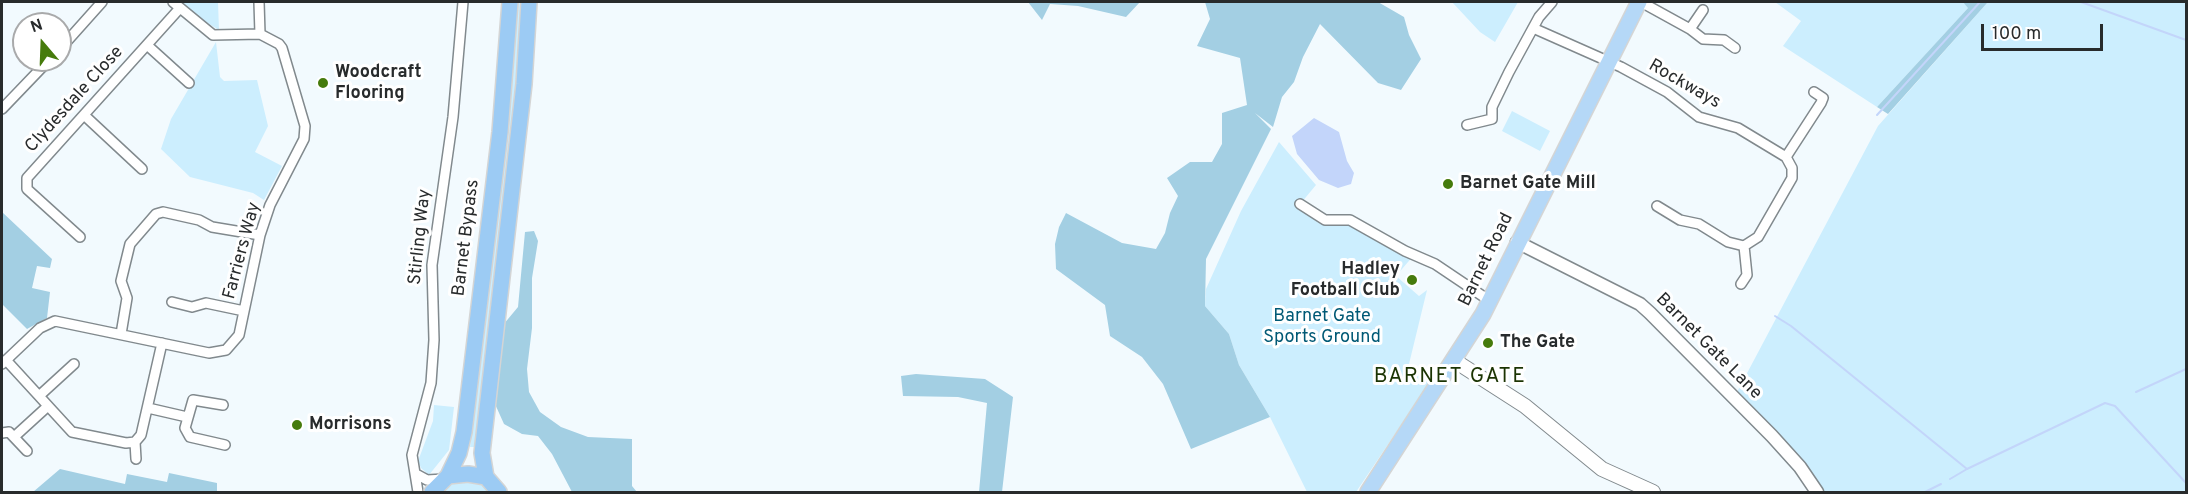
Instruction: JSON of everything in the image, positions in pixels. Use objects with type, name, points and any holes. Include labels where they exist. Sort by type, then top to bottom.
[{"type":"highway","name":"Barnet Bypass","points":[[432,492],[446,478],[459,453],[464,432],[500,132],[510,2]]},
{"type":"highway","points":[[499,492],[486,477],[482,453],[524,84],[529,2]]},
{"type":"highway","points":[[446,478],[468,474],[486,477]]},
{"type":"main road","name":"Barnet Road","points":[[1368,492],[1455,361],[1490,301],[1517,242],[1640,2]]},
{"type":"main road","points":[[1455,361],[1525,406],[1602,469],[1653,492]]},
{"type":"street","points":[[72,36],[102,2]]},
{"type":"street","points":[[176,5],[213,35],[260,34],[259,2]]},
{"type":"street","name":"Stirling Way","points":[[418,492],[412,455],[424,416],[433,361],[432,265],[453,117],[463,2]]},
{"type":"street","points":[[1467,125],[1492,119],[1492,107],[1533,28],[1552,2]]},
{"type":"street","points":[[1640,2],[1690,29],[1703,39],[1724,40],[1734,48]]},
{"type":"street","name":"Clydesdale Close","points":[[80,237],[27,189],[25,184],[27,178],[147,45],[176,5]]},
{"type":"street","points":[[1690,29],[1703,10]]},
{"type":"street","name":"Rockways","points":[[1533,28],[1667,92],[1699,117],[1738,128],[1786,157]]},
{"type":"street","name":"Farriers Way","points":[[4,362],[40,328],[50,322],[68,322],[209,354],[222,352],[237,339],[260,235],[270,205],[304,139],[305,126],[282,48],[273,39],[260,34]]},
{"type":"street","points":[[147,45],[189,83]]},
{"type":"street","points":[[2,109],[37,72]]},
{"type":"street","points":[[1657,206],[1680,220],[1699,224],[1728,242],[1744,246],[1758,237],[1792,178],[1792,168],[1786,157],[1821,104],[1823,98],[1814,92]]},
{"type":"street","points":[[84,115],[142,169]]},
{"type":"street","points":[[1668,212],[1673,202]]},
{"type":"street","points":[[1300,204],[1325,220],[1350,220],[1405,251],[1435,264],[1490,301]]},
{"type":"street","points":[[121,334],[127,298],[121,281],[130,244],[156,214],[163,212],[199,220],[212,227],[260,235]]},
{"type":"street","name":"Barnet Gate Lane","points":[[1517,242],[1640,304],[1772,436],[1800,467],[1816,492]]},
{"type":"street","points":[[1742,284],[1747,275],[1744,246]]},
{"type":"street","points":[[172,302],[192,307],[206,303],[244,311]]},
{"type":"street","points":[[4,362],[72,432],[126,443],[135,442],[141,435],[162,343]]},
{"type":"street","points":[[39,396],[74,364]]},
{"type":"street","points":[[223,405],[193,400],[187,417],[186,434],[225,445]]},
{"type":"street","points":[[14,437],[48,406]]},
{"type":"street","points":[[148,408],[187,417]]},
{"type":"street","points":[[2,433],[9,432],[27,451]]},
{"type":"street","points":[[135,442],[136,459]]},
{"type":"street","points":[[416,474],[427,480],[446,478]]},
{"type":"green space","points":[[182,2],[218,2],[219,30],[204,21]]},
{"type":"green space","points":[[518,2],[522,2],[514,101],[475,447],[470,447],[513,73]]},
{"type":"green space","points":[[1452,2],[1518,2],[1495,42],[1480,32]]},
{"type":"green space","points":[[1775,2],[1963,2],[1969,7],[1877,107],[1783,46],[1801,21]]},
{"type":"green space","points":[[1988,2],[2186,2],[2186,492],[1822,492],[1736,394],[1878,126]]},
{"type":"green space","points":[[216,42],[220,77],[224,81],[257,80],[268,126],[255,152],[282,166],[264,200],[253,193],[190,177],[161,149],[171,119]]},
{"type":"green space","points":[[1512,111],[1550,131],[1540,151],[1502,131]]},
{"type":"green space","name":"Barnet Gate Sports Ground","points":[[1279,142],[1316,185],[1301,203],[1325,220],[1350,220],[1414,255],[1396,276],[1419,296],[1427,290],[1409,364],[1423,371],[1436,373],[1356,492],[1307,492],[1270,417],[1239,365],[1229,334],[1205,306],[1206,289],[1241,211]]},
{"type":"green space","points":[[434,405],[454,407],[449,450],[429,475],[421,468],[418,461],[433,421]]},
{"type":"green space","points":[[462,480],[475,481],[489,488],[491,492],[443,492],[449,485]]},
{"type":"shaded area","points":[[1028,2],[1140,2],[1126,17],[1078,6],[1050,4],[1042,20]]},
{"type":"shaded area","points":[[1205,2],[1378,2],[1404,17],[1409,35],[1421,59],[1401,90],[1378,83],[1320,24],[1303,57],[1294,82],[1282,97],[1273,127],[1255,113],[1271,129],[1206,259],[1205,306],[1229,334],[1239,365],[1270,417],[1191,449],[1163,384],[1142,357],[1110,336],[1105,305],[1056,269],[1055,244],[1059,227],[1066,213],[1122,243],[1156,249],[1165,233],[1170,213],[1178,196],[1167,178],[1190,162],[1212,162],[1222,144],[1222,113],[1247,105],[1240,58],[1197,46],[1210,19]]},
{"type":"shaded area","points":[[1963,2],[1988,2],[1888,114],[1877,107],[1968,8]]},
{"type":"shaded area","points":[[1314,118],[1339,132],[1347,161],[1354,173],[1351,184],[1338,188],[1319,180],[1297,154],[1292,136]]},
{"type":"shaded area","points":[[2,212],[52,259],[50,268],[37,266],[32,288],[50,292],[47,318],[27,329],[2,304]]},
{"type":"shaded area","points":[[534,231],[538,241],[532,278],[532,328],[527,369],[529,392],[540,412],[561,427],[588,437],[632,439],[632,486],[637,492],[572,492],[552,454],[538,436],[522,434],[504,424],[495,404],[503,325],[518,307],[525,232]]},
{"type":"shaded area","points":[[916,374],[985,379],[1013,397],[1002,492],[979,492],[987,403],[958,397],[903,396],[901,376]]},
{"type":"shaded area","points":[[60,469],[125,484],[127,474],[167,482],[169,473],[217,483],[217,492],[33,492]]},
{"type":"waterway","points":[[1877,115],[1980,2]]},
{"type":"waterway","points":[[2081,2],[2186,40]]},
{"type":"waterway","points":[[1775,316],[1791,326],[1967,469],[2105,403],[2115,406],[2186,483]]},
{"type":"waterway","points":[[2136,392],[2186,369]]},
{"type":"waterway","points":[[1950,479],[1967,469]]},
{"type":"waterway","points":[[1925,492],[1941,484]]},
{"type":"place","name":"Woodcraft Flooring","points":[[323,83]]},
{"type":"place","name":"Barnet Gate Mill","points":[[1448,184]]},
{"type":"place","name":"Hadley Football Club","points":[[1412,280]]},
{"type":"place","name":"The Gate","points":[[1488,343]]},
{"type":"place","name":"Morrisons","points":[[297,425]]},
{"type":"district","name":"BARNET GATE","points":[[1450,378]]}]
